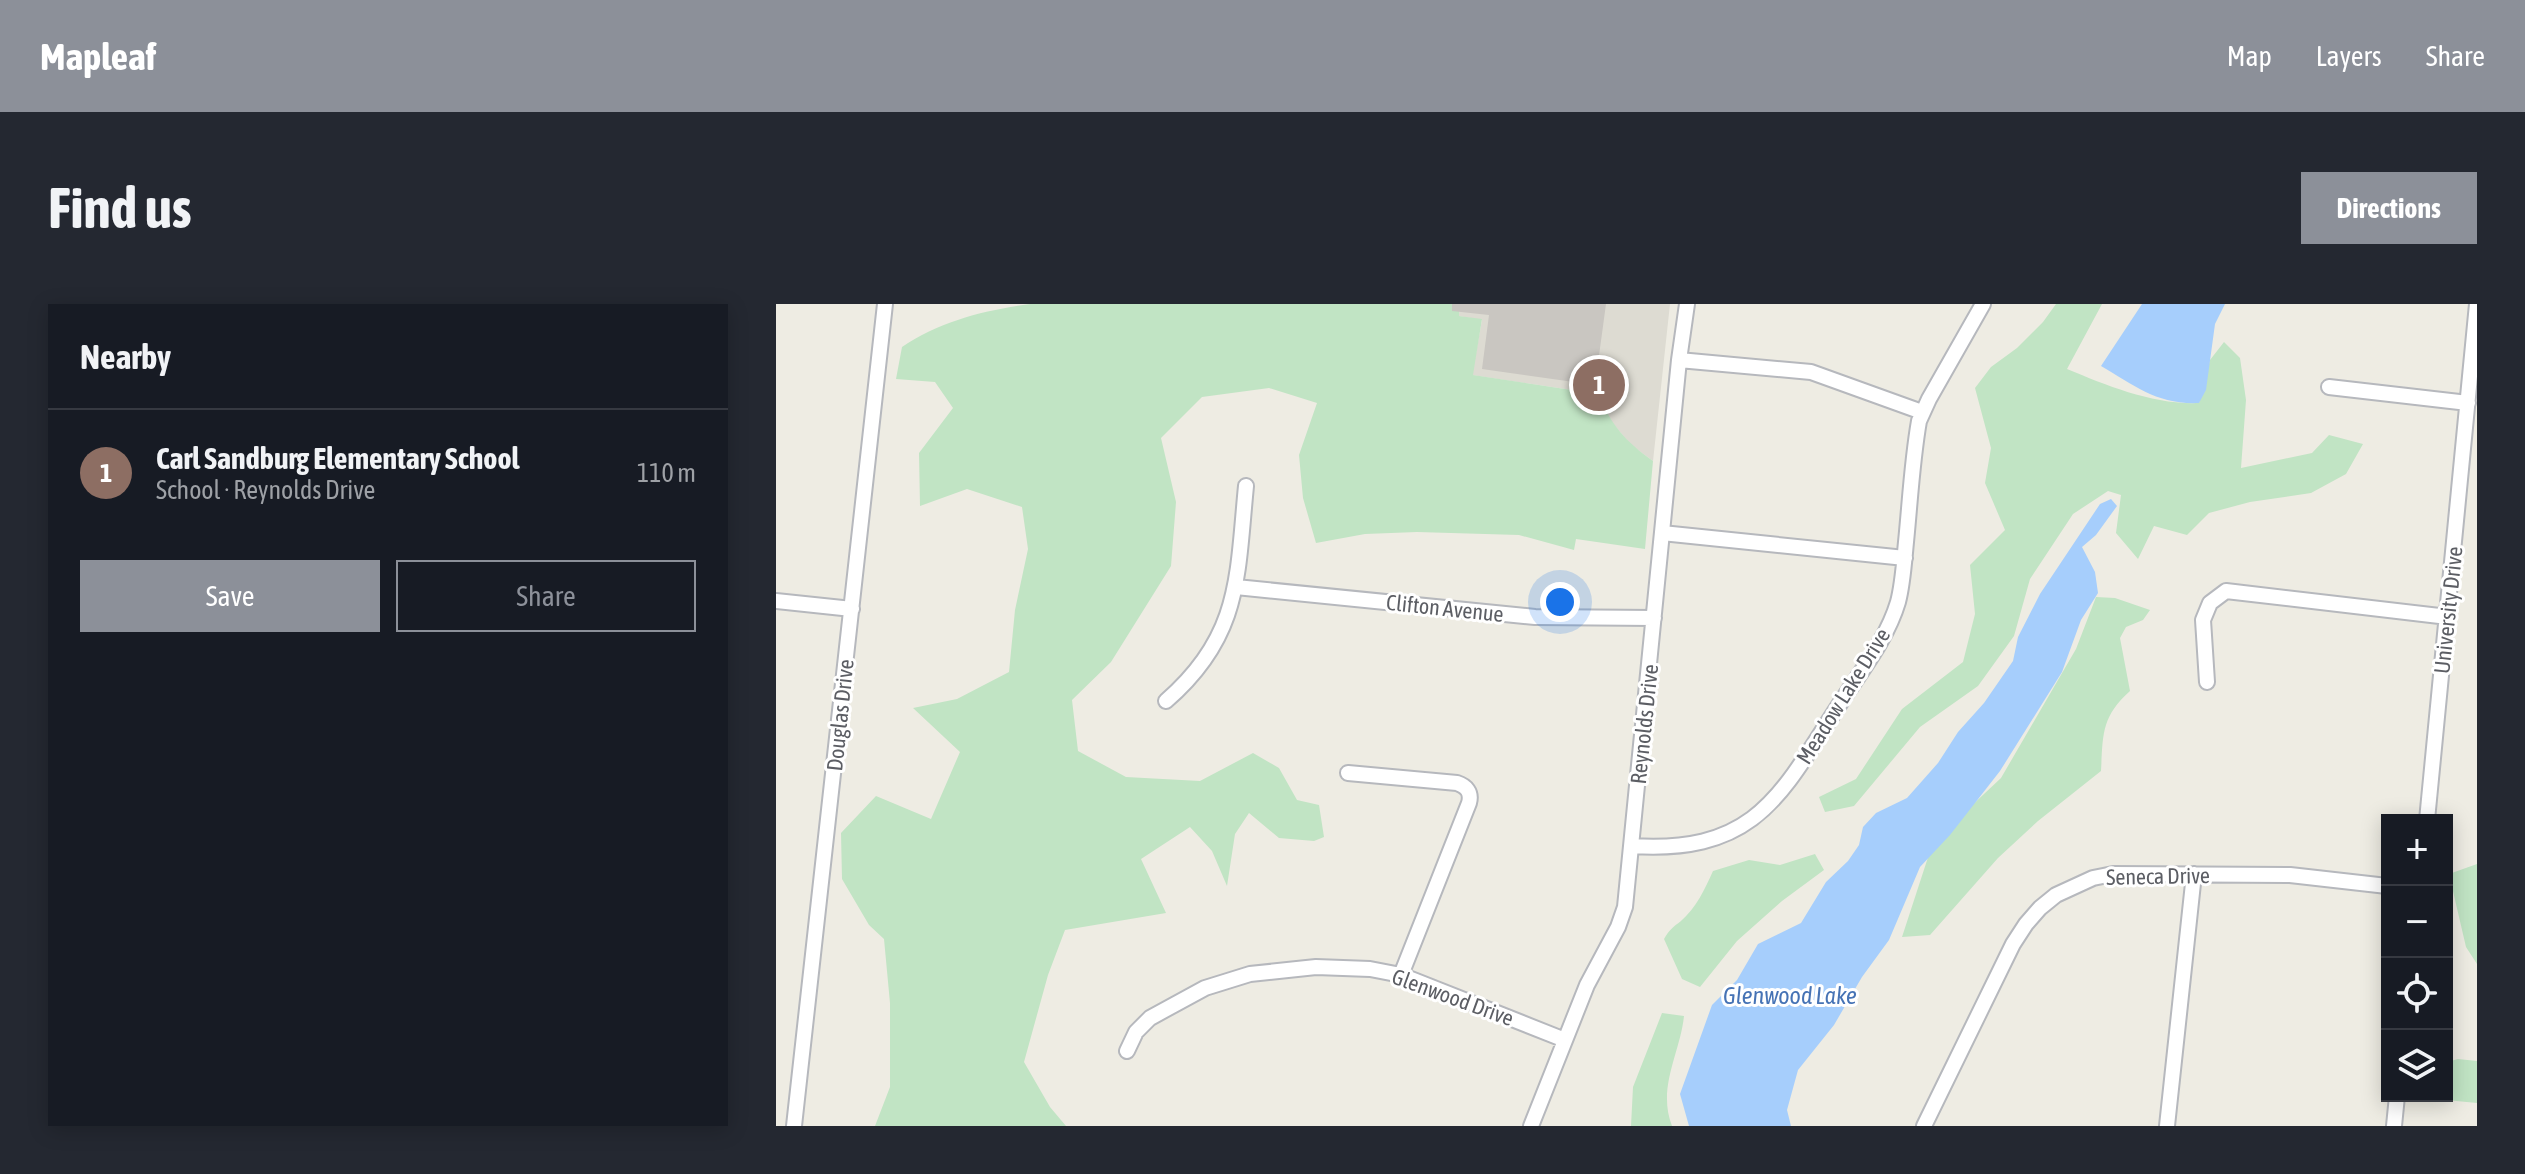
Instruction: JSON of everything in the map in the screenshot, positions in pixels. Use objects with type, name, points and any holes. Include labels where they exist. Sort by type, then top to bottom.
[{"type":"street","name":"Douglas Drive","points":[[794,1126],[885,304]]},
{"type":"street","name":"Reynolds Drive","points":[[1531,1126],[1587,985],[1618,927],[1625,907],[1687,304]]},
{"type":"street","name":"Meadow Lake Drive","points":[[1632,846],[1676,847],[1720,837],[1740,828],[1773,801],[1790,779],[1889,624],[1898,602],[1916,438],[1922,412],[1983,304]]},
{"type":"street","name":"University Drive","points":[[2428,814],[2477,304]]},
{"type":"street","points":[[1679,360],[1811,372],[1922,412]]},
{"type":"street","points":[[2329,387],[2468,403]]},
{"type":"street","points":[[1166,701],[1207,659],[1226,621],[1236,587],[1246,486]]},
{"type":"street","points":[[1662,533],[1905,558]]},
{"type":"street","name":"Clifton Avenue","points":[[1236,587],[1535,617],[1654,618]]},
{"type":"street","points":[[2207,682],[2203,620],[2210,603],[2226,591],[2448,617]]},
{"type":"street","points":[[776,601],[852,609]]},
{"type":"street","points":[[1348,773],[1457,783],[1463,785],[1470,795],[1401,975]]},
{"type":"street","name":"Seneca Drive","points":[[1924,1126],[2013,944],[2040,908],[2065,890],[2093,878],[2131,873],[2290,875],[2381,885]]},
{"type":"street","points":[[2167,1126],[2194,874]]},
{"type":"street","name":"Glenwood Drive","points":[[1127,1051],[1136,1032],[1150,1018],[1205,988],[1239,976],[1343,966],[1401,975],[1565,1040]]},
{"type":"street","points":[[2394,1126],[2396,1102]]},
{"type":"shaded area","points":[[1460,304],[1670,304],[1653,461],[1631,445],[1610,420],[1598,394],[1472,375],[1482,320],[1459,316]]},
{"type":"green space","points":[[1030,304],[1460,304],[1459,316],[1482,319],[1473,375],[1598,394],[1620,432],[1653,461],[1645,549],[1576,539],[1574,550],[1519,535],[1417,532],[1365,534],[1316,543],[1303,498],[1299,455],[1317,403],[1269,388],[1202,397],[1161,438],[1176,502],[1171,566],[1111,662],[1072,700],[1078,751],[1126,777],[1200,781],[1253,753],[1279,768],[1297,800],[1319,805],[1324,837],[1314,841],[1279,838],[1249,813],[1235,834],[1227,886],[1212,851],[1190,827],[1141,859],[1166,913],[1065,930],[1048,975],[1024,1062],[1050,1107],[1066,1126],[875,1126],[890,1087],[890,1003],[884,939],[869,925],[842,879],[841,833],[876,796],[931,819],[960,752],[913,708],[957,699],[1009,672],[1015,610],[1028,549],[1022,507],[967,489],[920,506],[919,453],[953,408],[935,382],[896,379],[902,347],[932,330],[964,318]]},
{"type":"green space","points":[[2056,304],[2102,304],[2067,369],[2148,398],[2199,403],[2210,360],[2224,342],[2240,358],[2246,400],[2241,468],[2312,453],[2329,435],[2363,444],[2346,474],[2311,493],[2250,502],[2209,513],[2187,535],[2154,526],[2138,559],[2116,533],[2121,495],[2108,491],[2073,514],[2030,579],[2014,636],[1978,686],[1920,727],[1854,806],[1825,812],[1819,797],[1856,779],[1902,709],[1963,662],[1975,614],[1970,565],[2005,530],[1985,483],[1991,448],[1975,388],[1991,367],[2017,348],[2043,322]]},
{"type":"green space","points":[[2096,597],[2115,598],[2150,610],[2143,620],[2126,627],[2120,638],[2130,691],[2114,709],[2105,727],[2101,771],[2038,821],[1998,858],[1930,935],[1902,937],[1933,842],[2001,778],[2076,649]]},
{"type":"green space","points":[[1815,854],[1824,870],[1782,901],[1737,941],[1700,987],[1682,979],[1664,939],[1696,904],[1713,871],[1749,860],[1780,865]]},
{"type":"green space","points":[[2477,864],[2477,964],[2466,947],[2453,891],[2453,873]]},
{"type":"green space","points":[[1662,1013],[1684,1016],[1668,1084],[1668,1112],[1672,1126],[1631,1126],[1633,1087]]},
{"type":"green space","points":[[2453,1060],[2477,1061],[2477,1103],[2453,1101]]},
{"type":"water","points":[[2142,304],[2225,304],[2215,324],[2206,390],[2199,403],[2159,397],[2101,366]]},
{"type":"water","name":"Glenwood Lake","points":[[2111,499],[2117,506],[2096,535],[2082,547],[2095,572],[2098,593],[2081,620],[2062,672],[2000,771],[1950,835],[1920,867],[1889,940],[1862,977],[1834,1025],[1798,1070],[1787,1110],[1791,1126],[1689,1126],[1680,1094],[1712,1005],[1737,980],[1758,944],[1801,923],[1826,882],[1848,861],[1859,845],[1863,827],[1876,813],[1907,798],[1938,763],[2013,661],[2018,637],[2040,594],[2100,504]]},
{"type":"building","points":[[1452,304],[1606,304],[1595,385],[1482,369],[1489,315],[1452,311]]},
{"type":"place","name":"Carl Sandburg Elementary School","points":[[1599,385]]}]
